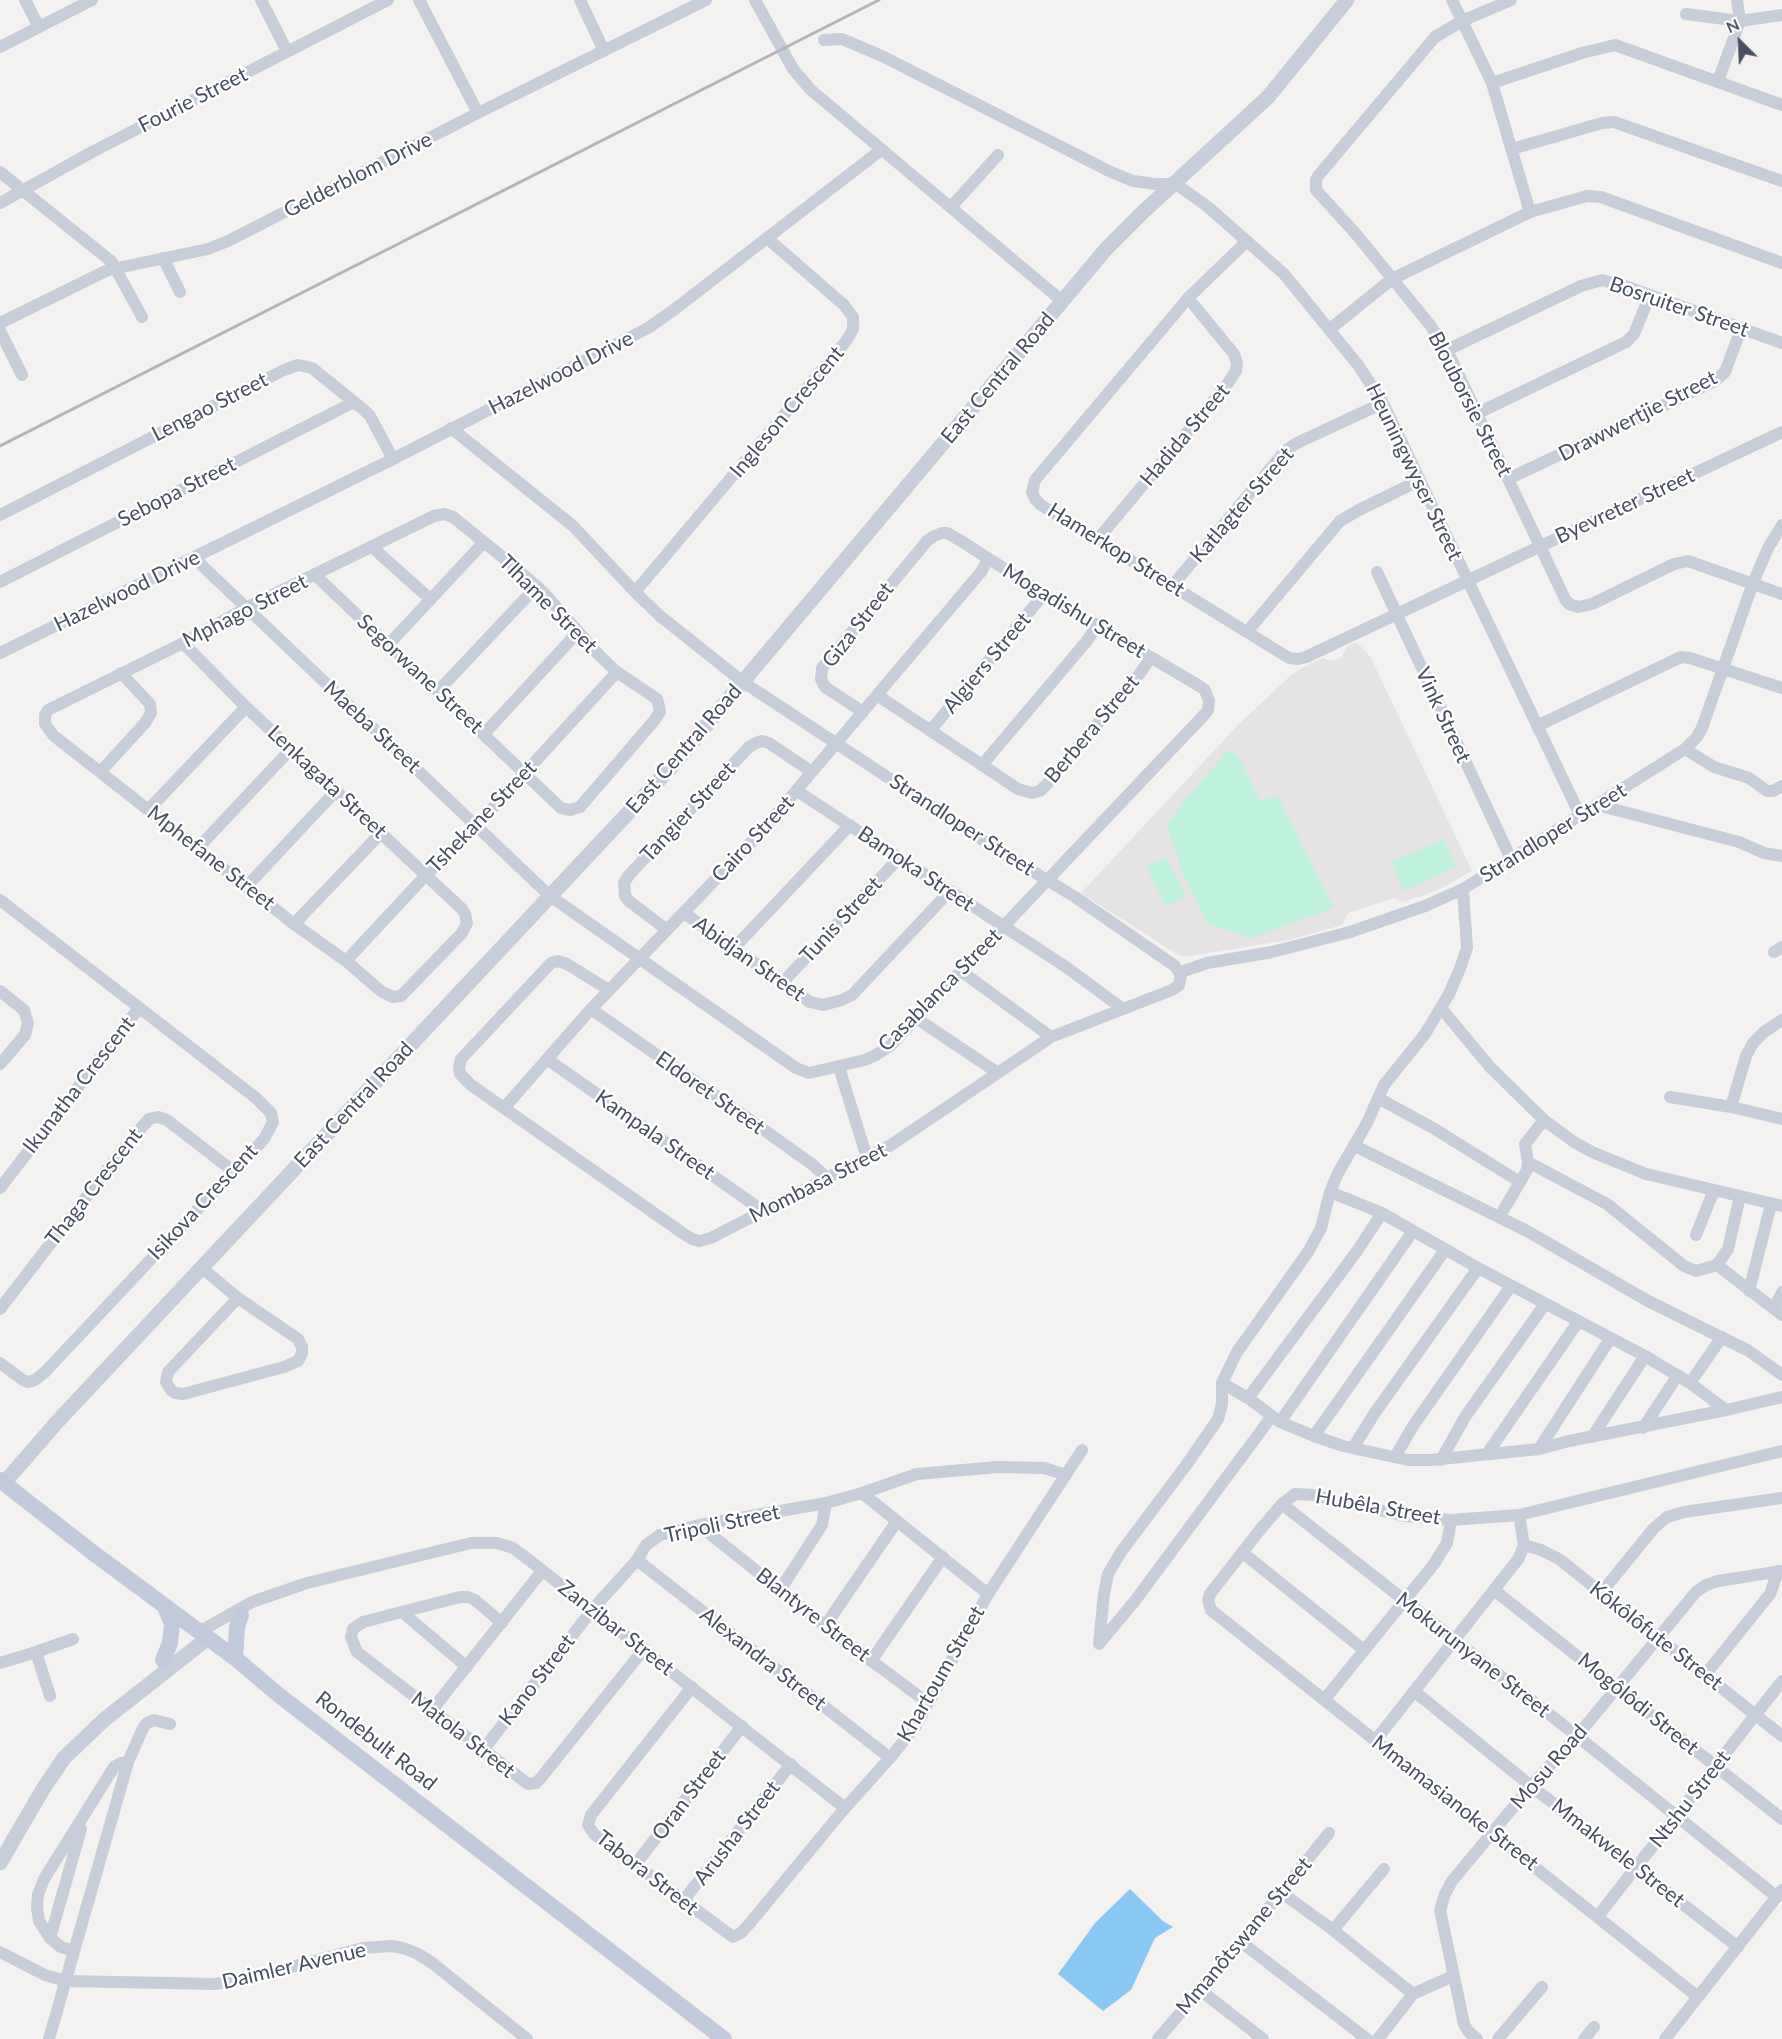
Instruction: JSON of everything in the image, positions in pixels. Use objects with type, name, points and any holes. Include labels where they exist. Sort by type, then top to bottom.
[{"type":"main road","name":"Rondebult Road","points":[[2,1482],[235,1658],[280,1696],[723,2039]]},
{"type":"main road","points":[[163,1660],[170,1643],[172,1624],[165,1607]]},
{"type":"main road","points":[[235,1658],[237,1627],[242,1615]]},
{"type":"street","points":[[25,0],[39,27]]},
{"type":"street","points":[[0,47],[92,0]]},
{"type":"street","points":[[261,0],[287,51]]},
{"type":"street","name":"Fourie Street","points":[[0,203],[388,0]]},
{"type":"street","points":[[419,0],[478,113]]},
{"type":"street","points":[[580,0],[604,51]]},
{"type":"street","name":"Gelderblom Drive","points":[[0,322],[116,267],[208,249],[228,241],[706,0]]},
{"type":"street","points":[[755,0],[781,49],[802,80],[880,150],[1062,301]]},
{"type":"street","name":"East Central Road","points":[[2,1482],[673,765],[1123,231],[1268,97],[1347,0]]},
{"type":"street","points":[[1452,0],[1492,83],[1530,212]]},
{"type":"street","points":[[1462,21],[1511,0]]},
{"type":"street","points":[[1718,81],[1740,21],[1737,0]]},
{"type":"street","points":[[1686,14],[1740,21],[1782,15]]},
{"type":"street","name":"Blouborsie Street","points":[[1462,21],[1440,33],[1316,180],[1316,190],[1319,196],[1356,234],[1430,325],[1447,350],[1565,599],[1578,607],[1592,604],[1674,564],[1688,561],[1753,583]]},
{"type":"street","points":[[824,39],[842,39],[882,56],[1111,172],[1133,181],[1176,184]]},
{"type":"street","points":[[1492,83],[1582,53],[1615,45],[1782,105]]},
{"type":"street","points":[[1512,149],[1602,123],[1614,122],[1782,181]]},
{"type":"street","name":"Hazelwood Drive","points":[[0,653],[393,459],[648,328],[665,318],[880,150]]},
{"type":"street","points":[[951,207],[998,155]]},
{"type":"street","points":[[0,172],[101,252],[116,267],[142,317]]},
{"type":"street","name":"Heuningwyser Street","points":[[1176,184],[1208,207],[1284,274],[1367,376],[1383,403],[1580,815]]},
{"type":"street","points":[[1330,329],[1392,279],[1530,212],[1587,196],[1601,197],[1782,263]]},
{"type":"street","name":"Ingleson Crescent","points":[[635,592],[841,347],[853,329],[853,317],[844,305],[767,238]]},
{"type":"street","name":"Hamerkop Street","points":[[1247,242],[1188,298],[1033,485],[1033,495],[1041,505],[1284,656],[1298,659],[1396,616],[1468,580]]},
{"type":"street","points":[[163,258],[180,291]]},
{"type":"street","name":"Bosruiter Street","points":[[1447,350],[1594,281],[1608,280],[1782,343]]},
{"type":"street","points":[[1478,413],[1626,342],[1634,334],[1650,295]]},
{"type":"street","name":"Hadida Street","points":[[1098,539],[1236,371],[1237,363],[1234,354],[1188,298]]},
{"type":"street","name":"Drawwertjie Street","points":[[1508,479],[1715,381],[1725,372],[1741,328]]},
{"type":"street","points":[[0,331],[22,375]]},
{"type":"street","name":"Lengao Street","points":[[0,515],[291,367],[304,365],[312,368],[370,416],[393,459]]},
{"type":"street","name":"Sebopa Street","points":[[0,582],[354,402]]},
{"type":"street","name":"Katlagter Street","points":[[1173,585],[1285,451],[1297,443],[1383,403]]},
{"type":"street","points":[[452,428],[573,526],[660,616],[743,682]]},
{"type":"street","name":"Byevreter Street","points":[[1468,580],[1782,432]]},
{"type":"street","points":[[1247,632],[1340,521],[1420,480]]},
{"type":"street","name":"Tlhame Street","points":[[434,516],[444,514],[453,517],[537,586],[617,672],[644,689],[658,703]]},
{"type":"street","name":"Mphago Street","points":[[56,706],[183,643],[246,608],[434,516]]},
{"type":"street","name":"Strandloper Street","points":[[743,682],[1084,903],[1180,971],[1207,963],[1272,952],[1350,932],[1463,890],[1685,749],[1702,728],[1753,583],[1768,548],[1782,525]]},
{"type":"street","name":"Mogadishu Street","points":[[937,534],[947,533],[1044,594],[1201,687],[1208,695]]},
{"type":"street","name":"Giza Street","points":[[863,712],[825,687],[821,680],[822,668],[927,541],[937,534]]},
{"type":"street","points":[[388,645],[484,542]]},
{"type":"street","points":[[372,547],[430,599]]},
{"type":"street","name":"Maeba Street","points":[[194,558],[550,896]]},
{"type":"street","name":"Cairo Street","points":[[504,1108],[591,1009],[762,831],[981,572],[988,559]]},
{"type":"street","name":"Vink Street","points":[[1377,572],[1511,859]]},
{"type":"street","name":"Segorwane Street","points":[[315,575],[561,808],[575,809],[585,801],[653,722],[660,712],[658,703]]},
{"type":"street","points":[[1753,583],[1782,594]]},
{"type":"street","points":[[438,690],[537,586]]},
{"type":"street","name":"Algiers Street","points":[[930,731],[1044,594]]},
{"type":"street","points":[[982,765],[1098,625]]},
{"type":"street","points":[[484,734],[578,632]]},
{"type":"street","name":"Lenkagata Street","points":[[183,643],[246,707],[462,909],[467,918],[462,933],[401,996]]},
{"type":"street","name":"Berbera Street","points":[[877,695],[1027,793],[1040,791],[1141,672],[1151,657]]},
{"type":"street","points":[[1537,726],[1677,658],[1690,658],[1782,688]]},
{"type":"street","name":"Tshekane Street","points":[[346,961],[426,875],[477,825],[617,672]]},
{"type":"street","points":[[100,772],[145,723],[151,713],[150,704],[121,673]]},
{"type":"street","name":"Casablanca Street","points":[[550,896],[796,1068],[813,1073],[876,1055],[890,1046],[1204,715],[1209,706],[1208,695]]},
{"type":"street","name":"Mphefane Street","points":[[56,706],[45,715],[45,724],[49,730],[294,924],[346,961],[382,992],[393,998],[401,996]]},
{"type":"street","points":[[149,809],[246,707]]},
{"type":"street","name":"Tangier Street","points":[[667,930],[625,896],[624,883],[628,875],[749,747],[756,743],[762,741],[769,743],[812,772]]},
{"type":"street","points":[[198,848],[291,749]]},
{"type":"street","points":[[1685,749],[1714,767],[1749,778],[1767,791],[1773,791],[1782,786]]},
{"type":"street","points":[[247,886],[336,791]]},
{"type":"street","name":"Bamoka Street","points":[[797,791],[1066,967],[1123,1009]]},
{"type":"street","points":[[1597,805],[1739,842],[1764,853],[1782,856]]},
{"type":"street","points":[[734,948],[850,825]]},
{"type":"street","points":[[294,924],[381,833]]},
{"type":"street","name":"Tunis Street","points":[[783,982],[899,858]]},
{"type":"street","points":[[1413,1231],[1276,1419],[1099,1644],[1108,1574],[1121,1552],[1218,1419],[1222,1404],[1222,1383],[1237,1352],[1308,1252],[1321,1228],[1330,1192],[1338,1173],[1384,1085],[1425,1034],[1459,971],[1467,948],[1463,890]]},
{"type":"street","name":"Abidjan Street","points":[[684,913],[810,1002],[819,1005],[852,995],[949,892]]},
{"type":"street","name":"Ikunatha Crescent","points":[[0,900],[139,1008],[0,1188]]},
{"type":"street","name":"Mombasa Street","points":[[609,990],[567,964],[551,963],[460,1059],[459,1071],[471,1085],[692,1239],[704,1240],[891,1145],[1051,1037],[1176,988],[1181,980],[1180,971]]},
{"type":"street","points":[[961,971],[1051,1037]]},
{"type":"street","points":[[0,991],[24,1010],[28,1023],[25,1035],[0,1064]]},
{"type":"street","name":"Isikova Crescent","points":[[0,1363],[28,1382],[35,1380],[45,1372],[268,1133],[273,1122],[271,1113],[256,1098],[139,1008]]},
{"type":"street","points":[[1441,1008],[1490,1067],[1544,1119],[1575,1142],[1610,1161],[1646,1174],[1777,1205],[1749,1291]]},
{"type":"street","name":"Eldoret Street","points":[[591,1009],[813,1165],[827,1178]]},
{"type":"street","points":[[916,1018],[998,1073]]},
{"type":"street","points":[[1731,1107],[1746,1056],[1753,1043],[1782,1020]]},
{"type":"street","name":"Kampala Street","points":[[547,1059],[763,1211]]},
{"type":"street","points":[[839,1066],[867,1158]]},
{"type":"street","points":[[1670,1097],[1731,1107],[1782,1119]]},
{"type":"street","points":[[1378,1098],[1433,1128],[1520,1182]]},
{"type":"street","name":"Thaga Crescent","points":[[0,1309],[149,1119],[158,1117],[167,1120],[233,1171]]},
{"type":"street","points":[[1500,1216],[1520,1182],[1528,1162],[1525,1144],[1544,1119]]},
{"type":"street","points":[[1354,1146],[1500,1216],[1648,1301],[1749,1351],[1782,1375]]},
{"type":"street","points":[[1528,1162],[1606,1204],[1684,1266],[1696,1270],[1717,1265],[1728,1249],[1740,1196]]},
{"type":"street","points":[[1696,1235],[1714,1190]]},
{"type":"street","points":[[1330,1192],[1382,1213],[1511,1286],[1645,1356],[1678,1375],[1726,1410]]},
{"type":"street","points":[[1248,1398],[1357,1251],[1382,1213]]},
{"type":"street","points":[[1314,1436],[1445,1250]]},
{"type":"street","points":[[1717,1265],[1778,1312],[1782,1292]]},
{"type":"street","points":[[202,1268],[237,1298],[298,1339],[302,1353],[298,1361],[284,1367],[183,1394],[175,1393],[166,1382],[168,1372],[237,1298]]},
{"type":"street","points":[[1353,1448],[1374,1414],[1478,1268]]},
{"type":"street","points":[[1395,1458],[1413,1426],[1511,1286]]},
{"type":"street","points":[[1441,1460],[1456,1431],[1545,1304]]},
{"type":"street","points":[[1486,1454],[1578,1322]]},
{"type":"street","points":[[1690,1383],[1722,1337]]},
{"type":"street","points":[[1539,1449],[1611,1339]]},
{"type":"street","points":[[1592,1437],[1645,1356]]},
{"type":"street","points":[[1643,1428],[1678,1375]]},
{"type":"street","points":[[1222,1383],[1248,1398],[1276,1419],[1314,1436],[1395,1458],[1420,1461],[1539,1449],[1782,1397]]},
{"type":"street","name":"Khartoum Street","points":[[733,1937],[741,1933],[750,1923],[915,1726],[988,1594],[1082,1450]]},
{"type":"street","name":"Hubêla Street","points":[[1282,1504],[1295,1494],[1301,1494],[1396,1514],[1451,1520],[1519,1515],[1782,1451]]},
{"type":"street","name":"Tripoli Street","points":[[592,1610],[637,1560],[646,1545],[660,1535],[699,1525],[826,1503],[882,1487],[917,1483],[950,1472],[1009,1467],[1044,1468],[1066,1475]]},
{"type":"street","points":[[862,1494],[988,1594]]},
{"type":"street","points":[[1601,1593],[1654,1528],[1667,1517],[1684,1512],[1782,1498]]},
{"type":"street","points":[[780,1590],[822,1525],[826,1503]]},
{"type":"street","points":[[1282,1504],[1243,1553],[1364,1650]]},
{"type":"street","name":"Mokurunyane Street","points":[[1282,1504],[1577,1736],[1676,1817],[1779,1893]]},
{"type":"street","points":[[1376,1740],[1520,1558],[1524,1545],[1519,1515]]},
{"type":"street","points":[[1324,1700],[1444,1549],[1451,1520]]},
{"type":"street","points":[[825,1626],[897,1521]]},
{"type":"street","name":"Blantyre Street","points":[[699,1525],[870,1661],[928,1703]]},
{"type":"street","name":"Zanzibar Street","points":[[356,1572],[471,1543],[497,1543],[513,1548],[845,1808]]},
{"type":"street","name":"Kôkôlôfute Street","points":[[1524,1545],[1551,1554],[1782,1737]]},
{"type":"street","name":"Mmamasianoke Street","points":[[1243,1553],[1210,1594],[1208,1604],[1211,1610],[1698,1997]]},
{"type":"street","points":[[870,1661],[943,1557]]},
{"type":"street","name":"Alexandra Street","points":[[637,1560],[890,1758]]},
{"type":"street","points":[[432,1710],[542,1571]]},
{"type":"street","points":[[1705,1675],[1770,1594],[1780,1571]]},
{"type":"street","name":"Mosu Road","points":[[1477,2039],[1464,2024],[1440,1910],[1452,1881],[1531,1786],[1577,1736],[1688,1600],[1706,1585],[1728,1578],[1780,1571]]},
{"type":"street","points":[[0,1863],[64,1758],[105,1719],[204,1635],[242,1615],[336,1582],[356,1572]]},
{"type":"street","points":[[43,1789],[57,1756],[68,1743],[99,1712],[163,1660],[252,1602],[308,1583],[356,1572]]},
{"type":"street","name":"Mogôlôdi Street","points":[[1494,1590],[1782,1819]]},
{"type":"street","points":[[402,1612],[453,1598],[468,1597],[487,1609],[502,1623]]},
{"type":"street","name":"Kano Street","points":[[483,1750],[592,1610]]},
{"type":"street","points":[[402,1612],[467,1667]]},
{"type":"street","name":"Matola Street","points":[[402,1612],[363,1622],[355,1627],[351,1635],[357,1652],[528,1784],[536,1783],[644,1649]]},
{"type":"street","points":[[0,1663],[73,1639]]},
{"type":"street","points":[[36,1652],[50,1696]]},
{"type":"street","name":"Ntshu Street","points":[[1598,1916],[1782,1681]]},
{"type":"street","name":"Tabora Street","points":[[692,1687],[591,1815],[588,1825],[594,1834],[733,1937]]},
{"type":"street","name":"Mmakwele Street","points":[[1414,1691],[1531,1786],[1738,1947]]},
{"type":"street","points":[[49,2039],[128,1762],[147,1723],[162,1720],[170,1724]]},
{"type":"street","name":"Oran Street","points":[[635,1865],[742,1726]]},
{"type":"street","points":[[74,1951],[61,1947],[50,1938],[39,1921],[38,1895],[44,1880],[114,1767],[128,1762]]},
{"type":"street","name":"Arusha Street","points":[[683,1901],[791,1764]]},
{"type":"street","points":[[50,1938],[85,1813]]},
{"type":"street","name":"Mmanôtswane Street","points":[[1159,2039],[1282,1893],[1329,1833]]},
{"type":"street","points":[[1333,1930],[1384,1869]]},
{"type":"street","points":[[1282,1893],[1333,1930],[1413,1994]]},
{"type":"street","points":[[1665,2039],[1779,1893]]},
{"type":"street","points":[[1241,1942],[1367,2039]]},
{"type":"street","name":"Daimler Avenue","points":[[0,1952],[45,1975],[66,1981],[214,1984],[242,1980],[363,1948],[392,1946],[416,1953],[431,1962],[527,2039]]},
{"type":"street","points":[[1378,2039],[1413,1994],[1453,1976]]},
{"type":"street","points":[[1498,2039],[1542,1987]]},
{"type":"street","points":[[1200,1990],[1263,2039]]},
{"type":"street","points":[[1584,2039],[1594,2027]]},
{"type":"shaded area","points":[[1357,642],[1371,658],[1472,871],[1422,896],[1402,902],[1394,898],[1348,913],[1342,925],[1289,940],[1190,956],[1180,956],[1081,893],[1238,725],[1290,676],[1323,658],[1331,661],[1341,658],[1347,646]]},
{"type":"green space","points":[[1228,750],[1240,758],[1260,801],[1277,795],[1334,908],[1252,938],[1208,924],[1184,876],[1167,825]]},
{"type":"green space","points":[[1444,839],[1456,867],[1404,891],[1391,862]]},
{"type":"green space","points":[[1166,857],[1186,896],[1166,906],[1146,867]]},
{"type":"water","points":[[1130,1889],[1163,1921],[1173,1927],[1155,1938],[1131,1990],[1103,2011],[1058,1974],[1095,1923]]},
{"type":"railway","points":[[0,446],[879,0]]}]
